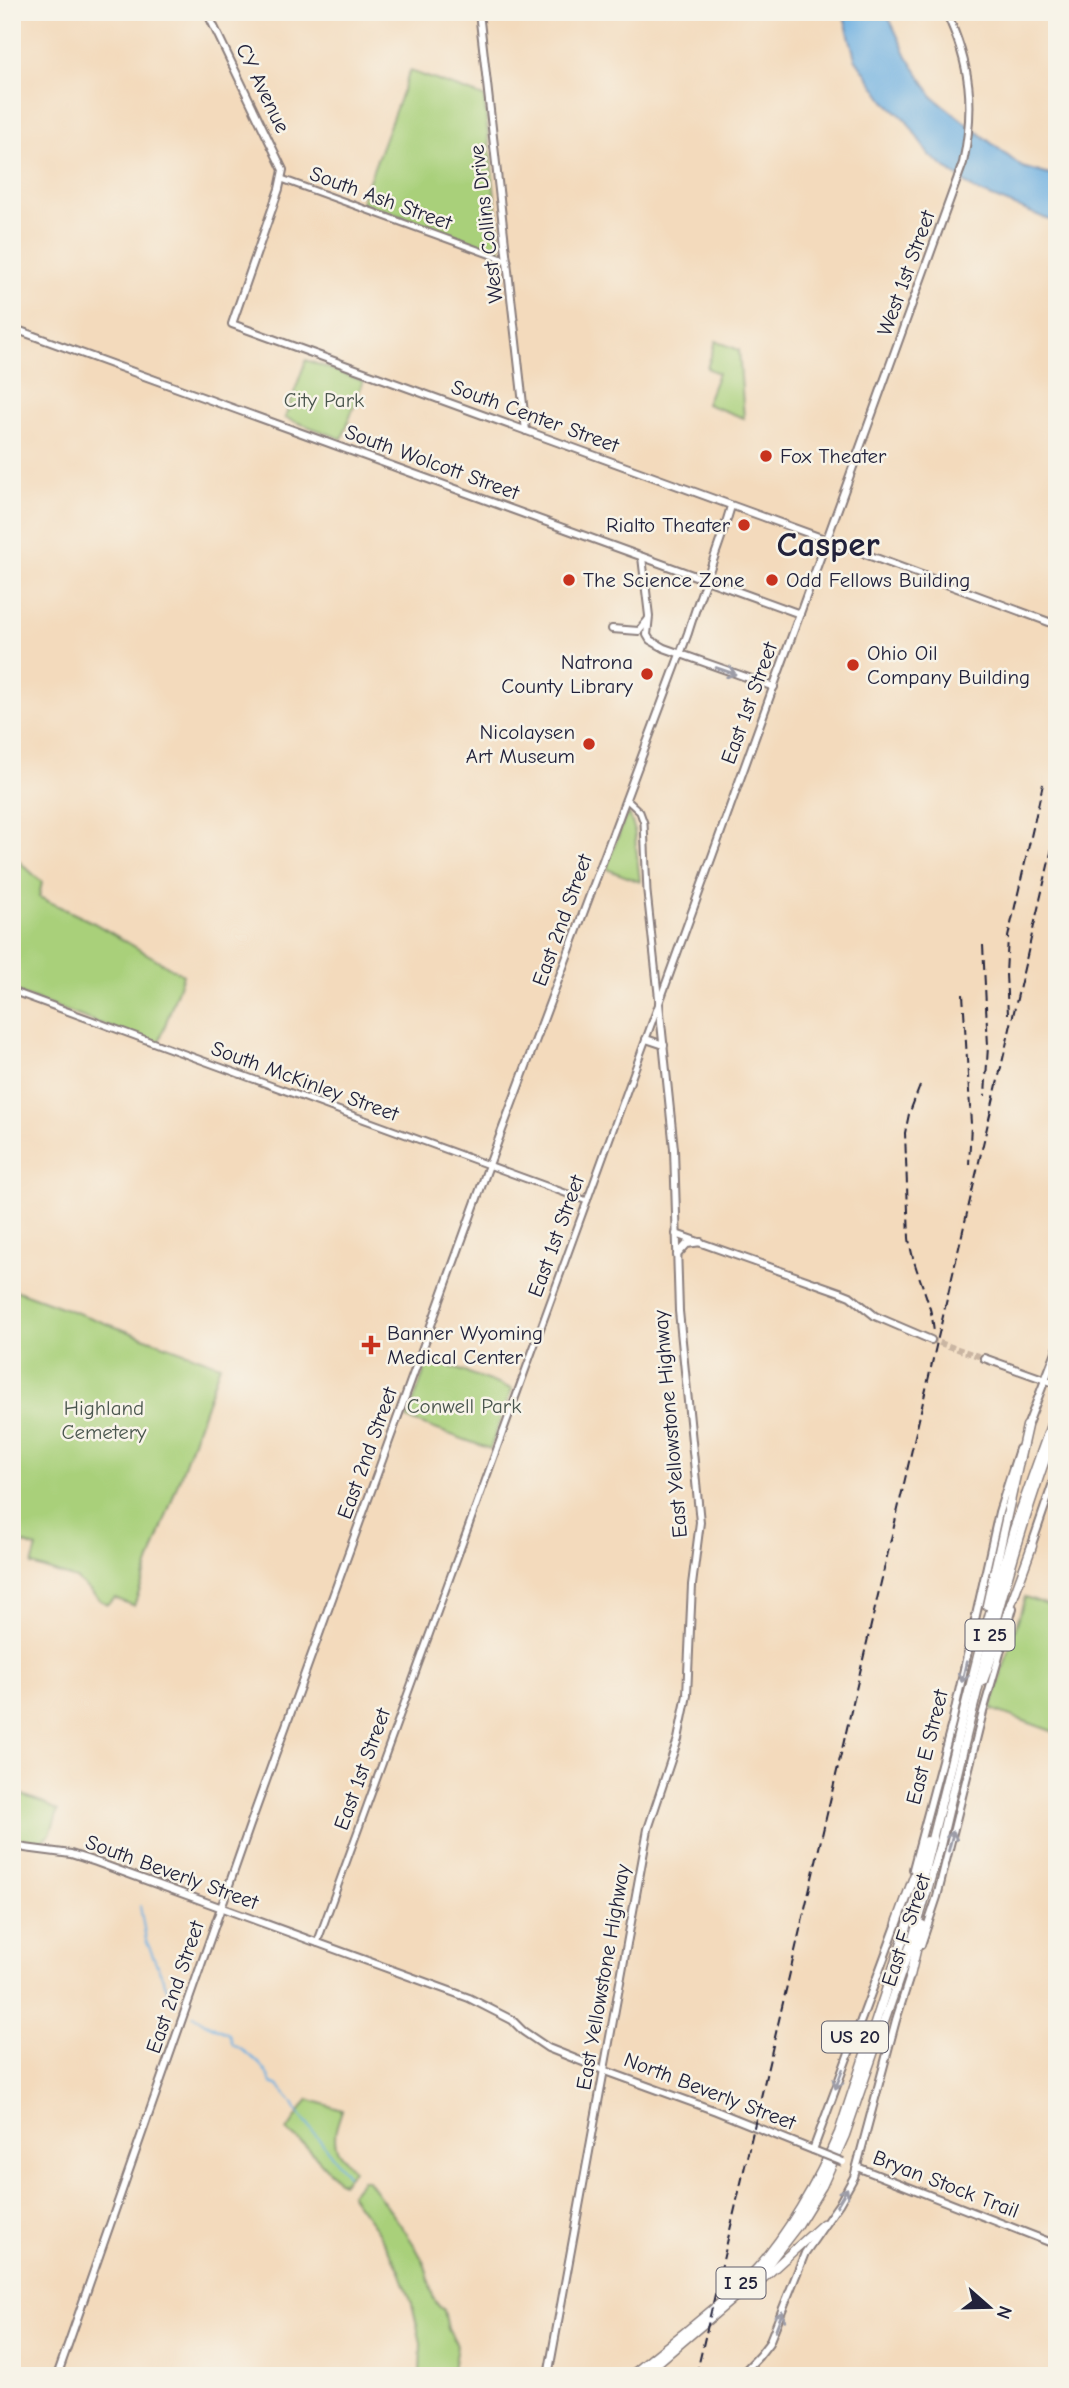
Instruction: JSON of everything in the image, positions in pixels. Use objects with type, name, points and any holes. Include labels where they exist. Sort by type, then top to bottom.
[{"type":"highway","name":"I 25","points":[[631,2376],[751,2274],[800,2208],[825,2167],[839,2133],[904,1936],[1014,1529],[1057,1408]]},
{"type":"highway","points":[[980,1648],[982,1628],[1027,1426]]},
{"type":"highway","name":"I 25","points":[[642,2376],[757,2278],[808,2210],[831,2169],[915,1932],[939,1849],[967,1727],[1008,1573],[1057,1426]]},
{"type":"highway","points":[[967,1727],[1031,1546]]},
{"type":"highway","name":"US 20","points":[[897,1923],[939,1812]]},
{"type":"highway","name":"US 20","points":[[910,1976],[939,1849]]},
{"type":"highway","points":[[718,2313],[775,2269],[823,2224]]},
{"type":"main road","name":"CY Avenue","points":[[207,12],[283,170],[282,179]]},
{"type":"main road","name":"West Collins Drive","points":[[479,12],[526,431]]},
{"type":"main road","name":"West 1st Street","points":[[827,540],[957,183],[968,137],[971,93],[967,67],[946,12]]},
{"type":"main road","name":"South Center Street","points":[[282,179],[232,324],[1057,625]]},
{"type":"main road","name":"South Wolcott Street","points":[[12,328],[800,614]]},
{"type":"main road","name":"East 2nd Street","points":[[58,2376],[221,1908],[489,1165],[707,580],[731,506]]},
{"type":"main road","name":"East 1st Street","points":[[659,1003],[827,540]]},
{"type":"main road","points":[[642,557],[649,616],[647,635],[650,640],[679,654],[774,687]]},
{"type":"main road","points":[[612,629],[639,631],[649,616]]},
{"type":"main road","name":"East Yellowstone Highway","points":[[548,2376],[649,1822],[678,1739],[687,1695],[692,1586],[700,1522],[679,1311],[674,1149],[659,1003]]},
{"type":"main road","points":[[646,1039],[664,1045]]},
{"type":"main road","points":[[676,1234],[850,1296],[875,1316],[931,1340]]},
{"type":"main road","points":[[676,1256],[687,1244],[701,1242]]},
{"type":"main road","name":"East E Street","points":[[813,2150],[897,1923],[952,1723],[999,1512],[1027,1426],[1057,1349]]},
{"type":"main road","points":[[984,1358],[1057,1384]]},
{"type":"main road","name":"East F Street","points":[[740,2376],[769,2343],[805,2253],[839,2204],[857,2167],[896,2020],[937,1898],[983,1712],[1031,1546],[1057,1471]]},
{"type":"main road","name":"South Beverly Street","points":[[12,1844],[80,1857],[317,1943]]},
{"type":"main road","name":"North Beverly Street","points":[[317,1943],[480,2003],[512,2020],[542,2045],[823,2154]]},
{"type":"main road","name":"Bryan Stock Trail","points":[[823,2154],[1057,2245]]},
{"type":"street","name":"South Ash Street","points":[[282,179],[508,261]]},
{"type":"street","name":"East Yellowstone Highway","points":[[625,799],[636,806],[644,823],[647,892],[659,1003]]},
{"type":"street","name":"South McKinley Street","points":[[12,991],[587,1200]]},
{"type":"street","name":"East 1st Street","points":[[317,1943],[659,1003]]},
{"type":"green space","points":[[410,71],[484,97],[501,252],[361,202]]},
{"type":"green space","points":[[716,341],[739,350],[744,418],[706,404],[718,373],[707,368]]},
{"type":"green space","name":"City Park","points":[[306,360],[363,381],[342,439],[285,418]]},
{"type":"green space","points":[[629,814],[634,828],[640,882],[609,870],[607,866],[625,818]]},
{"type":"green space","points":[[12,855],[42,882],[39,897],[94,923],[183,975],[158,1045],[12,991]]},
{"type":"green space","name":"Highland Cemetery","points":[[12,1289],[220,1365],[134,1606],[115,1598],[107,1604],[76,1579],[32,1565],[37,1548],[12,1540]]},
{"type":"green space","name":"Conwell Park","points":[[429,1359],[512,1389],[490,1449],[407,1419]]},
{"type":"green space","points":[[1025,1597],[1057,1608],[1057,1733],[991,1709]]},
{"type":"green space","points":[[12,1786],[17,1789],[17,1793],[58,1811],[50,1834],[41,1841],[12,1838]]},
{"type":"green space","points":[[308,2099],[342,2110],[335,2141],[340,2154],[353,2170],[343,2183],[287,2131]]},
{"type":"green space","points":[[362,2180],[368,2180],[420,2255],[433,2296],[444,2310],[448,2329],[457,2346],[452,2376],[420,2376],[421,2343],[412,2304],[399,2269],[376,2229],[350,2194]]},
{"type":"water","points":[[843,12],[884,12],[907,56],[934,98],[1022,167],[1057,177],[1057,223],[975,190],[929,155],[906,120],[885,101],[855,58]]},
{"type":"waterway","points":[[140,1906],[146,1940],[171,1997],[177,2003]]},
{"type":"waterway","points":[[193,2015],[229,2034],[233,2045],[261,2066],[271,2083],[279,2086],[291,2100],[347,2175]]},
{"type":"tunnel","points":[[931,1340],[984,1358]]},
{"type":"railway","points":[[1008,1014],[1008,937],[1043,784]]},
{"type":"railway","points":[[1050,835],[1057,807]]},
{"type":"railway","points":[[696,2376],[1057,827]]},
{"type":"railway","points":[[983,945],[988,1046],[985,1096]]},
{"type":"railway","points":[[963,994],[971,1124],[969,1165]]},
{"type":"railway","points":[[920,1086],[905,1133],[909,1238],[914,1263],[930,1310],[934,1335]]},
{"type":"place","name":"Fox Theater","points":[[766,456]]},
{"type":"place","name":"Rialto Theater","points":[[744,525]]},
{"type":"place","name":"The Science Zone","points":[[569,580]]},
{"type":"place","name":"Odd Fellows Building","points":[[772,580]]},
{"type":"place","name":"Ohio Oil Company Building","points":[[853,665]]},
{"type":"place","name":"Natrona County Library","points":[[647,674]]},
{"type":"place","name":"Nicolaysen Art Museum","points":[[589,744]]},
{"type":"place","name":"Banner Wyoming Medical Center","points":[[371,1345]]},
{"type":"district","name":"Casper","points":[[828,544]]}]
